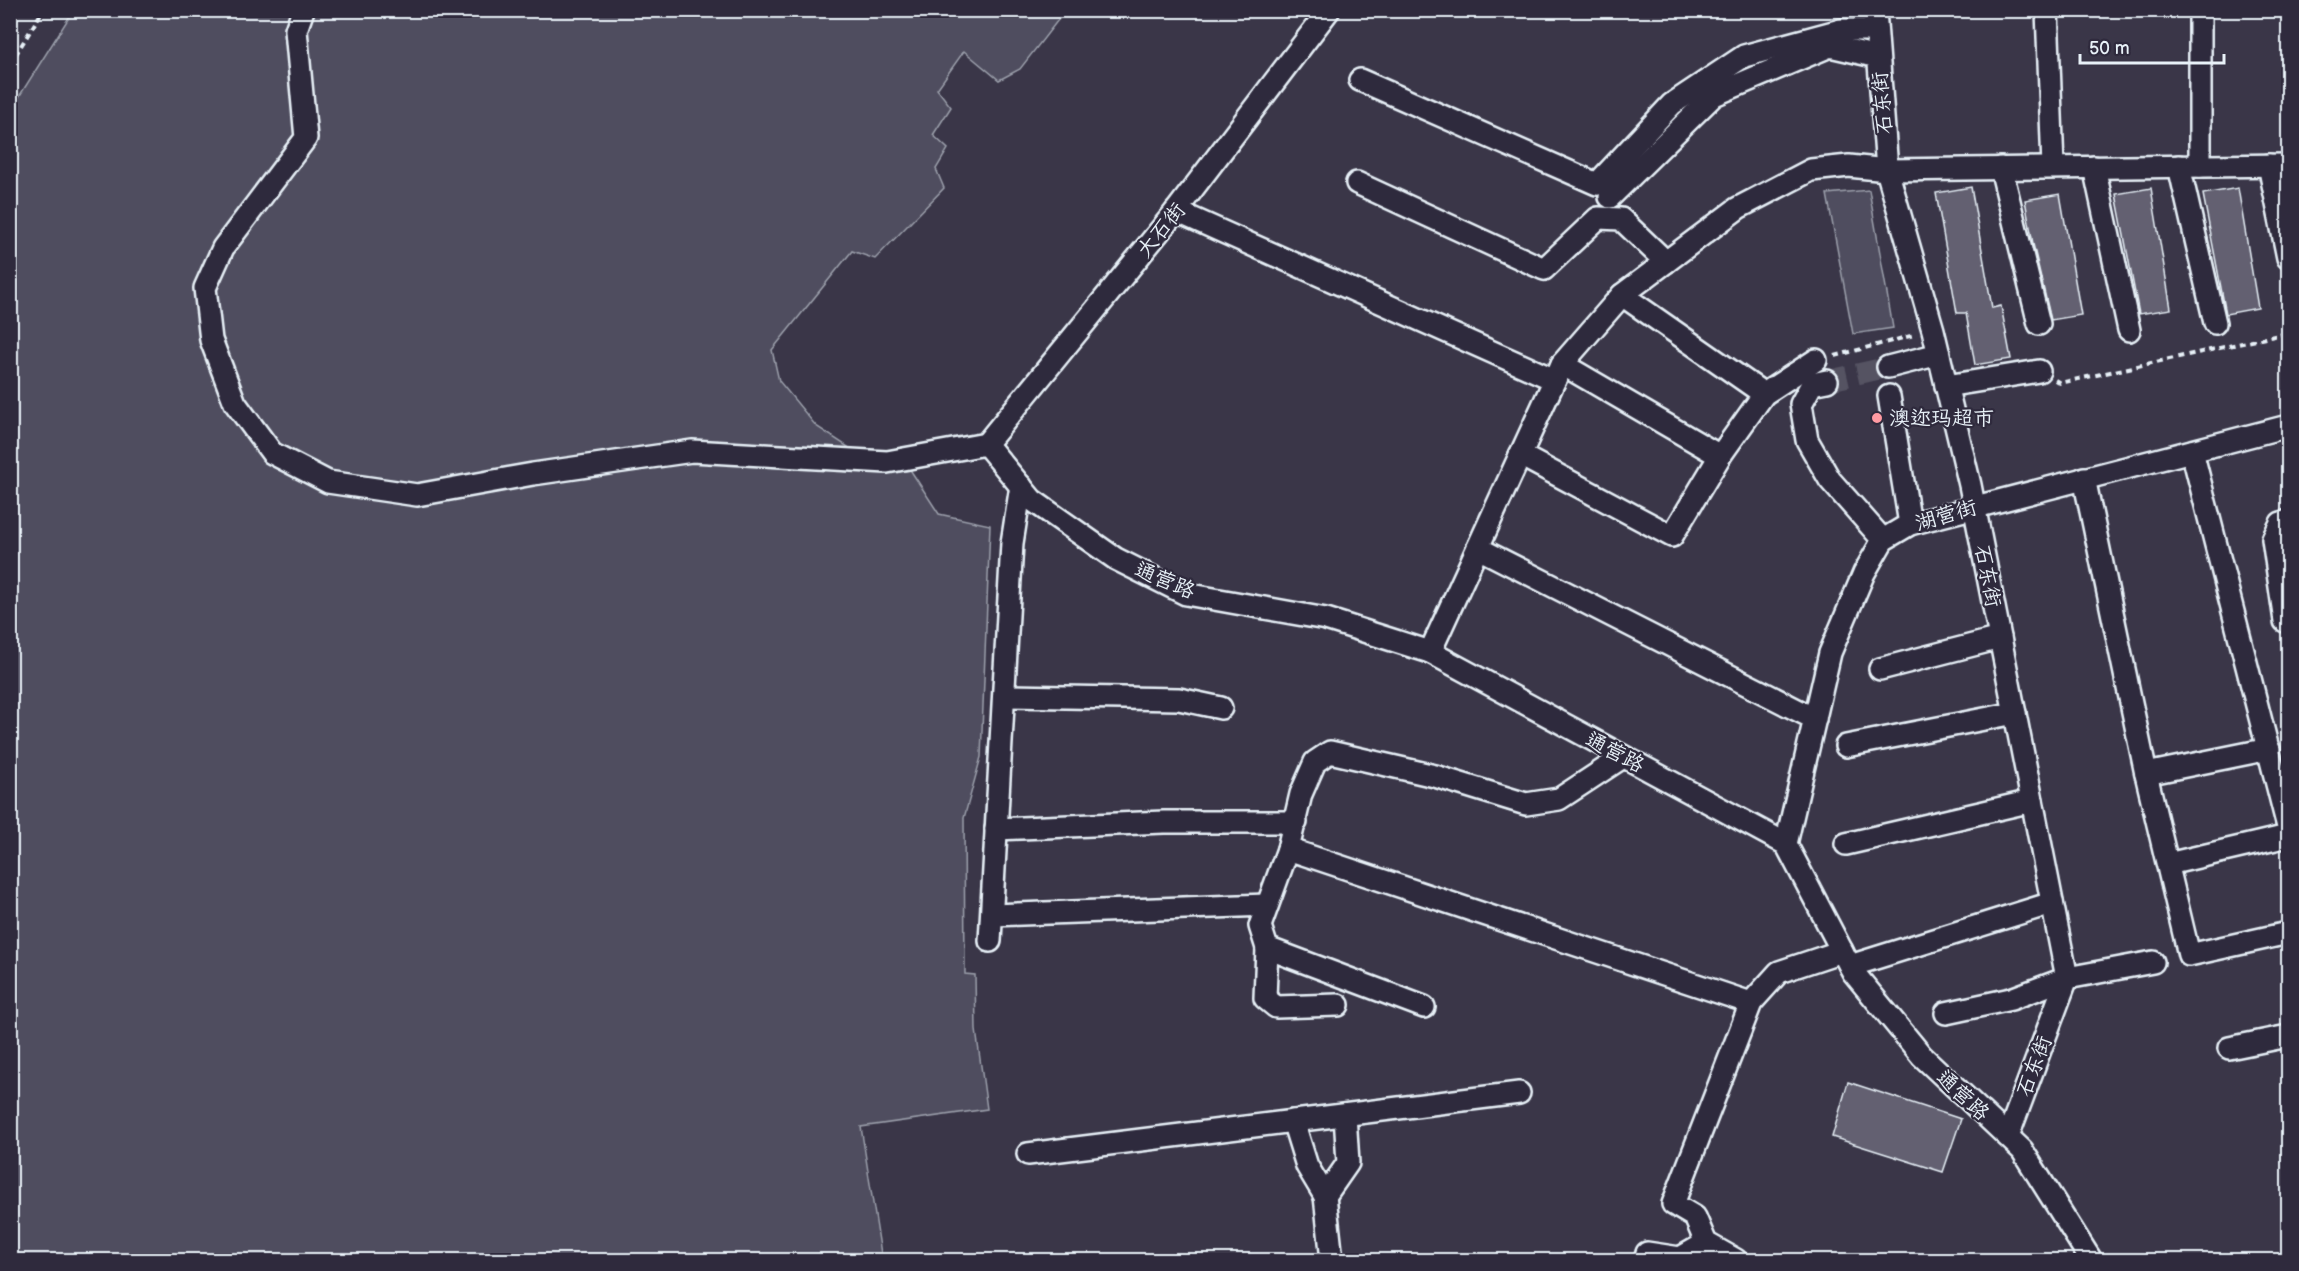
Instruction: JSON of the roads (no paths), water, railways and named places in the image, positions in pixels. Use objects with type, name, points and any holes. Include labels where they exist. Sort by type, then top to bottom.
[{"type":"street","points":[[303,10],[296,30],[306,138],[223,248],[205,288],[211,340],[235,403],[272,453],[328,482],[417,495],[533,474],[692,452],[887,462],[986,444]]},
{"type":"street","name":"大石街","points":[[986,444],[1176,211],[1329,10]]},
{"type":"street","points":[[2048,10],[2053,167]]},
{"type":"street","points":[[2200,10],[2200,166]]},
{"type":"street","points":[[1360,80],[1597,184],[1672,105],[1744,56],[1875,20]]},
{"type":"street","name":"石东街","points":[[1875,20],[1887,170],[1934,330],[1974,507],[2067,978],[2008,1136]]},
{"type":"street","points":[[1610,197],[1714,95],[1830,46],[1878,57]]},
{"type":"street","points":[[1430,652],[1558,372],[1622,295],[1737,208],[1811,170],[1849,166],[1887,170],[2279,165],[2289,258]]},
{"type":"street","points":[[2178,166],[2216,323]]},
{"type":"street","points":[[2094,167],[2129,330]]},
{"type":"street","points":[[2001,168],[2039,324]]},
{"type":"street","points":[[1357,183],[1544,269],[1598,218],[1621,219],[1666,262]]},
{"type":"street","points":[[1176,211],[1558,372],[1720,456]]},
{"type":"street","points":[[1622,295],[1764,394]]},
{"type":"street","points":[[1888,367],[1939,354]]},
{"type":"street","points":[[1520,455],[1672,536],[1720,456],[1764,394],[1816,360]]},
{"type":"street","points":[[1946,386],[2039,371]]},
{"type":"street","points":[[1827,381],[1812,384],[1801,404],[1807,440],[1830,480],[1883,540]]},
{"type":"street","points":[[1889,396],[1910,524]]},
{"type":"street","name":"湖营街","points":[[1786,844],[1830,653],[1864,573],[1883,540],[1910,524],[2289,426]]},
{"type":"street","name":"通营路","points":[[986,444],[1032,500],[1116,559],[1186,594],[1326,619],[1430,652],[1786,844],[1846,958],[1922,1056],[2022,1150],[2091,1260]]},
{"type":"street","points":[[2192,451],[2289,827]]},
{"type":"street","points":[[2085,478],[2146,774],[2189,955],[2289,933]]},
{"type":"street","points":[[990,941],[1012,543],[1021,486]]},
{"type":"street","points":[[2285,621],[2273,539],[2281,523],[2289,521]]},
{"type":"street","points":[[1478,548],[1815,719]]},
{"type":"street","points":[[1880,669],[2000,638]]},
{"type":"street","points":[[1004,696],[1179,699],[1221,708]]},
{"type":"street","points":[[1846,746],[2015,713]]},
{"type":"street","points":[[2146,774],[2269,749]]},
{"type":"street","points":[[1338,1005],[1276,1007],[1265,998],[1267,948],[1260,926],[1288,849],[1301,794],[1315,762],[1330,752],[1435,776],[1526,804],[1559,799],[1623,757]]},
{"type":"street","points":[[1846,844],[2032,801]]},
{"type":"street","points":[[996,829],[1164,822],[1296,822]]},
{"type":"street","points":[[2168,864],[2289,836]]},
{"type":"street","points":[[1288,849],[1751,1003]]},
{"type":"street","points":[[1736,1260],[1706,1243],[1695,1217],[1673,1204],[1751,1003],[1779,972],[1846,958],[2052,903]]},
{"type":"street","points":[[992,915],[1267,905]]},
{"type":"street","points":[[1267,948],[1424,1007]]},
{"type":"street","points":[[1946,1013],[2011,999],[2067,978],[2152,962]]},
{"type":"street","points":[[2229,1048],[2289,1036]]},
{"type":"street","points":[[1028,1154],[1519,1093]]},
{"type":"street","points":[[1325,1196],[1348,1163],[1345,1114]]},
{"type":"street","points":[[1293,1121],[1307,1166],[1325,1196],[1332,1260]]},
{"type":"street","points":[[1645,1260],[1647,1253],[1680,1258],[1706,1243]]},
{"type":"tunnel","points":[[1827,381],[1888,367]]},
{"type":"place","name":"澳迩玛超市","points":[[1877,418]]}]
